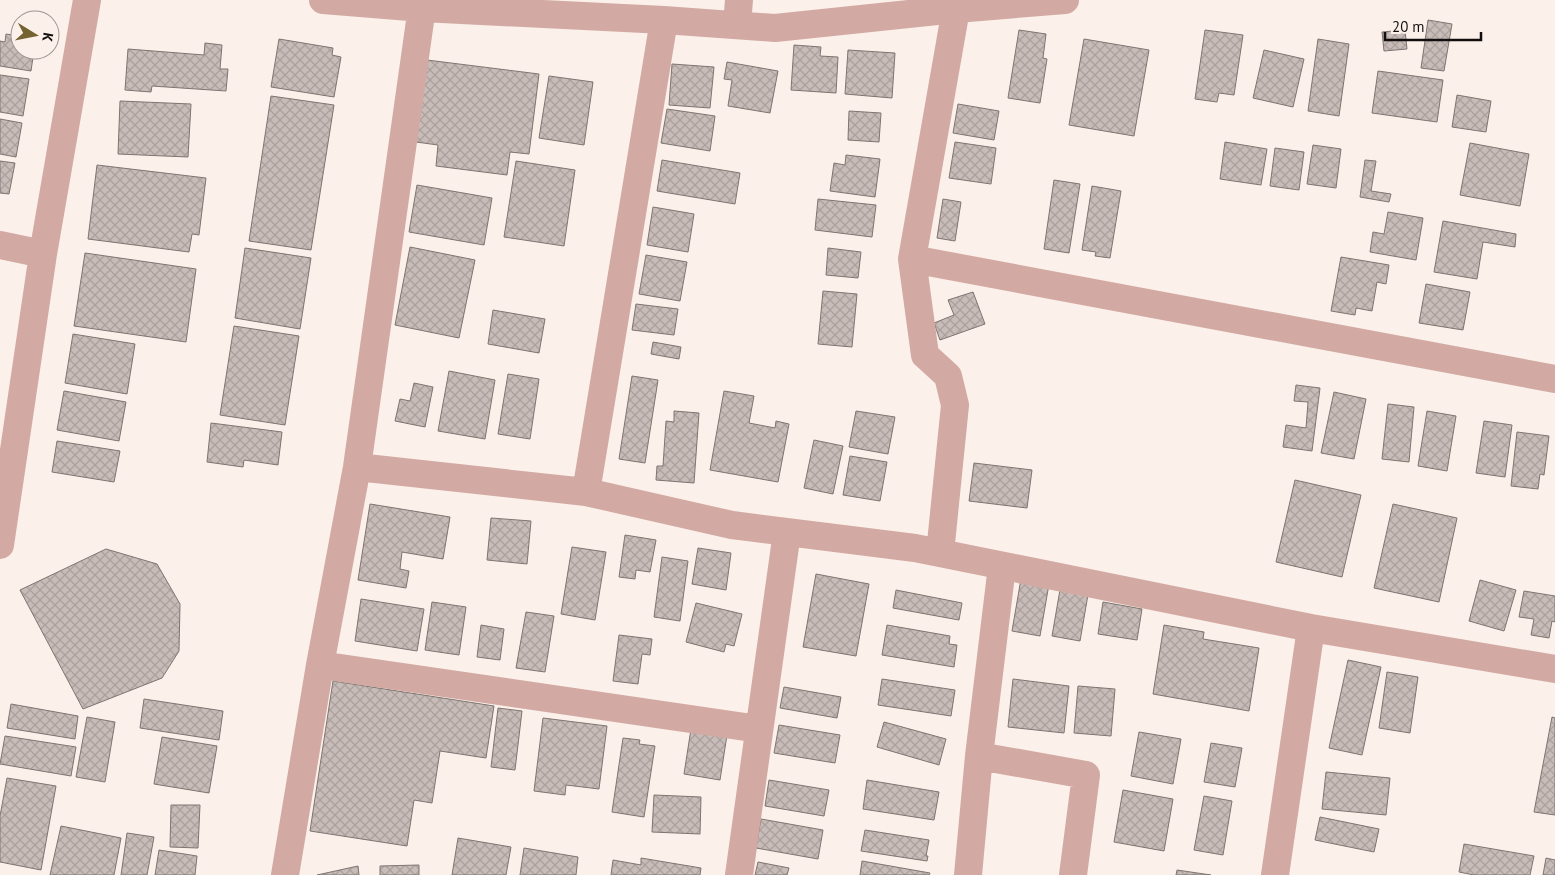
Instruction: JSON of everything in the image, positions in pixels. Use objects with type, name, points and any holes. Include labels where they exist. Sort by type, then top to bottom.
[{"type":"street","points":[[0,545],[7,455],[87,0]]},
{"type":"street","points":[[323,0],[422,4],[664,20],[738,13],[775,28],[956,8],[1065,0]]},
{"type":"street","points":[[285,875],[320,665],[357,467],[422,4]]},
{"type":"street","points":[[940,553],[955,404],[948,376],[925,355],[912,259],[956,8]]},
{"type":"street","points":[[586,492],[664,20]]},
{"type":"street","points":[[0,245],[43,254]]},
{"type":"street","points":[[912,259],[1555,379]]},
{"type":"street","points":[[357,467],[586,492],[732,525],[916,548],[1312,628],[1555,669]]},
{"type":"street","points":[[739,875],[787,532]]},
{"type":"street","points":[[968,875],[979,756],[1002,566]]},
{"type":"street","points":[[1275,875],[1312,628]]},
{"type":"street","points":[[320,665],[759,729]]},
{"type":"street","points":[[979,756],[1086,775],[1073,875]]},
{"type":"building","points":[[1428,20],[1452,24],[1444,71],[1421,68]]},
{"type":"building","points":[[1019,30],[1046,34],[1043,58],[1047,59],[1040,103],[1008,98]]},
{"type":"building","points":[[1205,30],[1243,35],[1234,95],[1219,93],[1217,102],[1195,99]]},
{"type":"building","points":[[1405,30],[1407,49],[1384,51],[1382,32]]},
{"type":"building","points":[[6,34],[10,35],[10,60],[33,60],[31,71],[0,66],[0,41],[5,42]]},
{"type":"building","points":[[279,39],[333,48],[332,55],[341,57],[334,97],[271,87]]},
{"type":"building","points":[[1084,39],[1149,50],[1134,136],[1069,125]]},
{"type":"building","points":[[1318,39],[1349,44],[1339,116],[1308,111]]},
{"type":"building","points":[[205,43],[222,45],[220,69],[228,69],[226,91],[152,86],[151,92],[125,90],[128,49],[204,55]]},
{"type":"building","points":[[794,45],[821,47],[820,56],[838,57],[836,93],[791,90]]},
{"type":"building","points":[[848,50],[895,53],[892,98],[845,94]]},
{"type":"building","points":[[1264,50],[1304,59],[1293,107],[1253,98]]},
{"type":"building","points":[[427,60],[539,74],[529,154],[510,152],[507,175],[436,166],[438,145],[416,142]]},
{"type":"building","points":[[727,62],[778,71],[770,113],[728,106],[732,80],[724,79]]},
{"type":"building","points":[[672,64],[714,67],[710,108],[669,105]]},
{"type":"building","points":[[1378,71],[1443,80],[1437,122],[1372,113]]},
{"type":"building","points":[[0,75],[29,79],[23,116],[0,112]]},
{"type":"building","points":[[549,76],[593,82],[584,145],[539,138]]},
{"type":"building","points":[[1457,95],[1491,101],[1486,132],[1452,127]]},
{"type":"building","points":[[271,96],[334,105],[311,250],[249,241]]},
{"type":"building","points":[[120,101],[191,104],[188,157],[118,154]]},
{"type":"building","points":[[958,104],[999,111],[994,140],[953,133]]},
{"type":"building","points":[[667,109],[715,116],[710,151],[661,143]]},
{"type":"building","points":[[849,111],[881,113],[879,142],[848,140]]},
{"type":"building","points":[[0,119],[22,123],[16,157],[0,154]]},
{"type":"building","points":[[955,142],[996,148],[991,184],[949,178]]},
{"type":"building","points":[[1225,142],[1267,149],[1261,185],[1220,179]]},
{"type":"building","points":[[1470,143],[1529,154],[1520,206],[1460,195]]},
{"type":"building","points":[[1313,145],[1341,149],[1336,188],[1307,184]]},
{"type":"building","points":[[1275,148],[1304,152],[1299,190],[1270,186]]},
{"type":"building","points":[[846,155],[880,159],[875,197],[830,191],[834,163],[845,165]]},
{"type":"building","points":[[662,160],[740,173],[735,204],[657,191]]},
{"type":"building","points":[[1365,160],[1376,161],[1371,191],[1391,194],[1389,202],[1360,197]]},
{"type":"building","points":[[0,161],[15,163],[9,194],[0,193]]},
{"type":"building","points":[[516,161],[575,170],[564,246],[504,237]]},
{"type":"building","points":[[97,165],[206,178],[199,235],[192,234],[189,252],[88,239]]},
{"type":"building","points":[[1054,180],[1080,184],[1069,253],[1044,249]]},
{"type":"building","points":[[417,185],[492,198],[484,245],[409,232]]},
{"type":"building","points":[[1092,186],[1121,191],[1110,258],[1095,256],[1096,252],[1082,250]]},
{"type":"building","points":[[818,199],[876,205],[872,237],[815,230]]},
{"type":"building","points":[[943,199],[961,202],[955,241],[937,238]]},
{"type":"building","points":[[653,207],[694,214],[688,252],[647,245]]},
{"type":"building","points":[[1388,212],[1423,218],[1416,260],[1370,252],[1373,232],[1384,234]]},
{"type":"building","points":[[1443,221],[1516,234],[1515,247],[1483,242],[1477,279],[1434,272]]},
{"type":"building","points":[[410,247],[475,260],[459,338],[395,325]]},
{"type":"building","points":[[245,248],[311,258],[300,329],[235,318]]},
{"type":"building","points":[[828,248],[861,252],[858,278],[826,275]]},
{"type":"building","points":[[85,253],[196,269],[186,342],[74,326]]},
{"type":"building","points":[[646,255],[687,262],[680,301],[639,294]]},
{"type":"building","points":[[1341,257],[1389,265],[1386,284],[1377,282],[1372,311],[1356,308],[1355,315],[1331,311]]},
{"type":"building","points":[[1426,284],[1470,292],[1463,330],[1419,323]]},
{"type":"building","points":[[823,291],[857,294],[852,347],[818,344]]},
{"type":"building","points":[[973,292],[985,324],[940,340],[934,323],[954,315],[948,300]]},
{"type":"building","points":[[636,304],[678,309],[674,335],[632,330]]},
{"type":"building","points":[[493,310],[545,319],[539,353],[488,344]]},
{"type":"building","points":[[234,326],[299,336],[285,425],[220,415]]},
{"type":"building","points":[[73,334],[135,344],[127,394],[65,383]]},
{"type":"building","points":[[653,342],[681,347],[679,359],[651,354]]},
{"type":"building","points":[[449,371],[495,380],[485,439],[438,431]]},
{"type":"building","points":[[508,374],[539,379],[530,439],[498,434]]},
{"type":"building","points":[[632,376],[658,380],[645,463],[619,459]]},
{"type":"building","points":[[414,383],[433,387],[425,427],[395,421],[400,399],[410,401]]},
{"type":"building","points":[[1296,385],[1320,388],[1312,451],[1283,447],[1286,425],[1306,428],[1308,402],[1294,401]]},
{"type":"building","points":[[64,391],[126,402],[119,441],[57,430]]},
{"type":"building","points":[[724,391],[754,396],[749,423],[775,428],[776,421],[789,424],[778,482],[710,470]]},
{"type":"building","points":[[1334,392],[1366,399],[1354,459],[1321,453]]},
{"type":"building","points":[[1388,404],[1414,407],[1409,462],[1382,459]]},
{"type":"building","points":[[674,411],[699,413],[694,483],[656,480],[657,466],[663,466],[666,421],[674,422]]},
{"type":"building","points":[[856,411],[895,417],[888,454],[849,447]]},
{"type":"building","points":[[1427,411],[1456,416],[1447,471],[1418,466]]},
{"type":"building","points":[[1484,421],[1512,425],[1505,477],[1476,473]]},
{"type":"building","points":[[211,423],[282,432],[278,465],[244,460],[243,467],[207,462]]},
{"type":"building","points":[[1517,432],[1549,436],[1544,475],[1540,474],[1538,489],[1511,486]]},
{"type":"building","points":[[814,440],[843,446],[833,494],[804,488]]},
{"type":"building","points":[[57,441],[120,451],[114,482],[52,472]]},
{"type":"building","points":[[850,456],[887,462],[880,501],[843,495]]},
{"type":"building","points":[[974,463],[1032,470],[1027,508],[969,501]]},
{"type":"building","points":[[1295,480],[1361,495],[1342,577],[1276,562]]},
{"type":"building","points":[[370,504],[450,517],[443,559],[402,552],[400,569],[409,571],[406,588],[358,580]]},
{"type":"building","points":[[1393,504],[1457,518],[1439,602],[1374,588]]},
{"type":"building","points":[[491,518],[531,521],[527,564],[487,560]]},
{"type":"building","points":[[625,535],[656,540],[650,572],[636,570],[635,579],[619,577]]},
{"type":"building","points":[[572,547],[606,552],[595,620],[561,614]]},
{"type":"building","points":[[698,548],[731,553],[726,590],[692,584]]},
{"type":"building","points":[[106,549],[157,564],[180,604],[179,651],[162,678],[83,709],[20,590]]},
{"type":"building","points":[[662,557],[688,561],[680,621],[654,617]]},
{"type":"building","points":[[816,574],[869,584],[856,656],[803,647]]},
{"type":"building","points":[[1021,579],[1049,584],[1040,636],[1012,631]]},
{"type":"building","points":[[1480,580],[1516,590],[1504,631],[1469,621]]},
{"type":"building","points":[[1061,584],[1089,589],[1080,641],[1052,636]]},
{"type":"building","points":[[896,590],[962,603],[959,620],[893,608]]},
{"type":"building","points":[[1524,591],[1555,596],[1555,622],[1552,621],[1549,638],[1531,635],[1534,619],[1519,617]]},
{"type":"building","points":[[361,599],[424,609],[417,651],[355,641]]},
{"type":"building","points":[[432,602],[466,607],[459,655],[425,650]]},
{"type":"building","points":[[1103,602],[1142,609],[1137,640],[1098,634]]},
{"type":"building","points":[[696,603],[742,614],[734,646],[726,644],[724,652],[686,642]]},
{"type":"building","points":[[526,612],[554,616],[545,672],[516,668]]},
{"type":"building","points":[[481,625],[504,629],[500,660],[477,657]]},
{"type":"building","points":[[887,625],[950,636],[949,644],[957,645],[954,667],[882,655]]},
{"type":"building","points":[[1164,625],[1204,632],[1203,639],[1259,648],[1249,711],[1153,694]]},
{"type":"building","points":[[619,635],[652,639],[650,655],[642,654],[638,684],[613,681]]},
{"type":"building","points":[[1348,660],[1381,667],[1362,755],[1329,748]]},
{"type":"building","points":[[1387,672],[1418,677],[1410,733],[1379,728]]},
{"type":"building","points":[[882,679],[955,690],[951,716],[878,705]]},
{"type":"building","points":[[1013,679],[1069,686],[1064,733],[1008,727]]},
{"type":"building","points":[[333,681],[494,706],[486,758],[440,751],[432,803],[414,800],[407,846],[310,831]]},
{"type":"building","points":[[1078,686],[1115,689],[1111,736],[1074,733]]},
{"type":"building","points":[[784,687],[841,697],[837,718],[780,708]]},
{"type":"building","points":[[144,699],[223,711],[219,740],[140,728]]},
{"type":"building","points":[[11,704],[78,716],[75,739],[7,728]]},
{"type":"building","points":[[498,708],[522,711],[515,770],[491,767]]},
{"type":"building","points":[[87,717],[115,722],[105,782],[76,777]]},
{"type":"building","points":[[1552,717],[1555,718],[1555,815],[1534,812]]},
{"type":"building","points":[[543,718],[607,726],[599,789],[566,785],[565,795],[534,791]]},
{"type":"building","points":[[884,722],[946,739],[939,765],[877,747]]},
{"type":"building","points":[[779,725],[840,735],[835,763],[774,753]]},
{"type":"building","points":[[691,729],[727,735],[720,780],[684,774]]},
{"type":"building","points":[[1139,732],[1181,739],[1173,784],[1131,776]]},
{"type":"building","points":[[5,736],[76,747],[71,776],[0,764]]},
{"type":"building","points":[[162,737],[217,746],[209,793],[154,784]]},
{"type":"building","points":[[623,738],[640,740],[639,744],[655,746],[644,817],[612,812]]},
{"type":"building","points":[[1211,743],[1242,748],[1235,787],[1204,782]]},
{"type":"building","points":[[1326,772],[1390,778],[1386,815],[1322,809]]},
{"type":"building","points":[[7,778],[56,786],[41,870],[0,862],[0,816]]},
{"type":"building","points":[[769,780],[829,790],[824,816],[765,806]]},
{"type":"building","points":[[867,780],[939,792],[934,820],[863,809]]},
{"type":"building","points":[[1123,790],[1173,799],[1164,851],[1114,842]]},
{"type":"building","points":[[654,795],[701,797],[700,834],[652,832]]},
{"type":"building","points":[[1204,796],[1232,801],[1223,855],[1194,850]]},
{"type":"building","points":[[171,805],[200,805],[198,848],[170,847]]},
{"type":"building","points":[[1320,817],[1379,829],[1374,852],[1315,840]]},
{"type":"building","points":[[761,819],[823,830],[818,859],[756,848]]},
{"type":"building","points":[[61,826],[121,838],[114,875],[50,875]]},
{"type":"building","points":[[865,830],[929,840],[927,861],[861,851]]},
{"type":"building","points":[[127,833],[154,837],[147,875],[121,875]]},
{"type":"building","points":[[458,838],[511,847],[506,875],[452,875]]},
{"type":"building","points":[[1464,844],[1534,856],[1530,875],[1474,875],[1459,872]]},
{"type":"building","points":[[524,848],[578,857],[576,875],[520,875]]},
{"type":"building","points":[[159,850],[197,856],[195,875],[155,875]]},
{"type":"building","points":[[641,858],[701,868],[700,875],[611,875],[613,860],[641,865]]},
{"type":"building","points":[[1546,858],[1555,860],[1555,875],[1543,875]]},
{"type":"building","points":[[862,861],[930,873],[929,875],[860,875]]},
{"type":"building","points":[[758,862],[789,868],[787,875],[755,875]]},
{"type":"building","points":[[419,865],[419,875],[380,875],[380,866]]},
{"type":"building","points":[[358,866],[359,875],[317,875]]},
{"type":"building","points":[[1177,870],[1211,875],[1176,875]]}]
